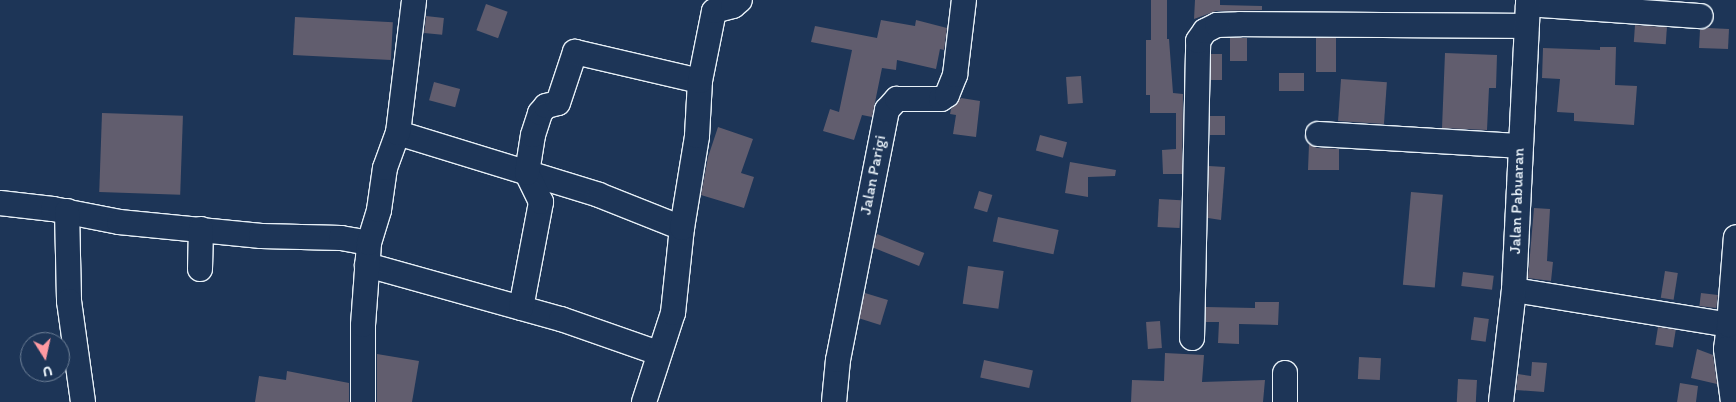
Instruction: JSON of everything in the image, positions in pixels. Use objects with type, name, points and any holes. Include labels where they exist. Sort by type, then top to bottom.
[{"type":"street","points":[[363,402],[368,254],[379,210],[385,168],[398,133],[414,0]]},
{"type":"street","points":[[644,402],[658,353],[673,313],[682,228],[697,136],[700,81],[714,11],[733,6],[740,0]]},
{"type":"street","name":"Jalan Parigi","points":[[838,401],[887,110],[898,99],[941,99],[947,95],[955,75],[964,0]]},
{"type":"street","points":[[1192,338],[1198,41],[1205,32],[1217,25],[1527,10],[1701,16]]},
{"type":"street","name":"Jalan Pabuaran","points":[[1501,402],[1514,290],[1519,146],[1527,10]]},
{"type":"street","points":[[522,308],[541,202],[539,194],[531,186],[527,173],[540,113],[546,106],[558,102],[576,52],[700,81]]},
{"type":"street","points":[[398,133],[599,195],[682,228]]},
{"type":"street","points":[[1318,134],[1519,146]]},
{"type":"street","points":[[0,203],[66,211],[119,222],[341,238],[368,254],[658,353]]},
{"type":"street","points":[[66,211],[69,301],[83,402]]},
{"type":"street","points":[[200,268],[201,229]]},
{"type":"street","points":[[1733,402],[1727,359],[1736,237]]},
{"type":"street","points":[[1514,290],[1729,325]]},
{"type":"street","points":[[1284,402],[1285,374]]},
{"type":"building","points":[[1151,0],[1167,0],[1167,39],[1169,39],[1173,93],[1183,94],[1182,174],[1163,174],[1162,150],[1176,149],[1176,113],[1150,113],[1150,95],[1146,95],[1146,40],[1151,40]]},
{"type":"building","points":[[1195,0],[1220,0],[1220,5],[1262,6],[1262,10],[1216,11],[1194,19]]},
{"type":"building","points":[[486,4],[508,12],[498,38],[476,30]]},
{"type":"building","points":[[426,16],[444,18],[442,35],[424,33]]},
{"type":"building","points":[[295,17],[393,22],[391,60],[293,55]]},
{"type":"building","points":[[881,20],[915,26],[916,20],[947,28],[944,50],[940,49],[936,69],[897,60],[896,70],[882,68],[872,117],[862,115],[854,140],[823,131],[830,109],[839,112],[852,50],[811,42],[815,26],[877,38]]},
{"type":"building","points":[[1635,25],[1667,27],[1666,44],[1634,42]]},
{"type":"building","points":[[1708,28],[1729,29],[1728,49],[1699,48],[1700,30]]},
{"type":"building","points":[[1230,38],[1247,38],[1247,61],[1230,61]]},
{"type":"building","points":[[1316,38],[1336,38],[1336,72],[1316,72]]},
{"type":"building","points":[[1600,47],[1616,47],[1615,85],[1637,86],[1634,125],[1574,121],[1574,113],[1557,112],[1560,79],[1542,78],[1543,48],[1600,50]]},
{"type":"building","points":[[1445,53],[1497,55],[1496,88],[1489,88],[1487,130],[1442,128]]},
{"type":"building","points":[[1211,54],[1222,54],[1222,80],[1211,80]]},
{"type":"building","points":[[1279,73],[1304,73],[1304,91],[1279,91]]},
{"type":"building","points":[[1081,76],[1083,103],[1068,104],[1066,77]]},
{"type":"building","points":[[1341,79],[1387,82],[1384,124],[1338,121]]},
{"type":"building","points":[[434,82],[460,89],[455,107],[429,100]]},
{"type":"building","points":[[961,98],[980,101],[976,137],[953,134],[956,115],[950,114],[951,109]]},
{"type":"building","points":[[102,113],[183,116],[180,195],[99,192]]},
{"type":"building","points":[[1210,116],[1225,116],[1225,135],[1210,135]]},
{"type":"building","points":[[718,127],[753,139],[741,173],[754,177],[744,208],[701,195],[708,157]]},
{"type":"building","points":[[1040,135],[1067,142],[1063,158],[1036,150]]},
{"type":"building","points":[[1309,144],[1317,148],[1339,149],[1339,170],[1308,170]]},
{"type":"building","points":[[1070,162],[1116,170],[1115,176],[1088,177],[1088,197],[1065,193]]},
{"type":"building","points":[[1209,166],[1225,167],[1221,220],[1208,218]]},
{"type":"building","points":[[979,191],[992,195],[987,212],[974,208]]},
{"type":"building","points":[[1411,192],[1443,195],[1435,287],[1403,285]]},
{"type":"building","points":[[1159,199],[1181,200],[1180,228],[1158,227]]},
{"type":"building","points":[[1534,208],[1550,209],[1547,261],[1553,262],[1551,281],[1528,278]]},
{"type":"building","points":[[998,217],[1059,230],[1053,254],[993,241]]},
{"type":"building","points":[[877,234],[924,253],[919,266],[872,247]]},
{"type":"building","points":[[968,266],[1004,271],[998,309],[963,304]]},
{"type":"building","points":[[1665,271],[1678,273],[1674,300],[1661,298]]},
{"type":"building","points":[[1463,272],[1494,276],[1492,290],[1461,286]]},
{"type":"building","points":[[865,293],[888,300],[880,325],[857,318]]},
{"type":"building","points":[[1701,293],[1718,295],[1716,308],[1699,306]]},
{"type":"building","points":[[1255,302],[1279,302],[1278,325],[1239,324],[1239,344],[1218,343],[1219,322],[1206,322],[1206,307],[1255,308]]},
{"type":"building","points":[[1474,317],[1489,319],[1486,342],[1471,340]]},
{"type":"building","points":[[1160,321],[1162,348],[1148,349],[1146,322]]},
{"type":"building","points":[[1658,327],[1676,330],[1673,348],[1655,345]]},
{"type":"building","points":[[1697,349],[1713,355],[1717,384],[1691,378]]},
{"type":"building","points":[[1165,353],[1204,355],[1202,382],[1265,380],[1263,402],[1131,402],[1132,380],[1164,381]]},
{"type":"building","points":[[377,354],[419,361],[412,402],[377,402]]},
{"type":"building","points":[[1359,357],[1381,358],[1380,380],[1358,379]]},
{"type":"building","points":[[984,360],[1033,370],[1029,388],[980,378]]},
{"type":"building","points":[[1532,362],[1547,363],[1544,392],[1516,390],[1518,374],[1531,376]]},
{"type":"building","points":[[287,371],[349,383],[349,402],[255,402],[259,376],[286,380]]},
{"type":"building","points":[[1458,379],[1477,380],[1476,402],[1457,402]]},
{"type":"building","points":[[1680,383],[1698,386],[1696,402],[1677,402]]}]
